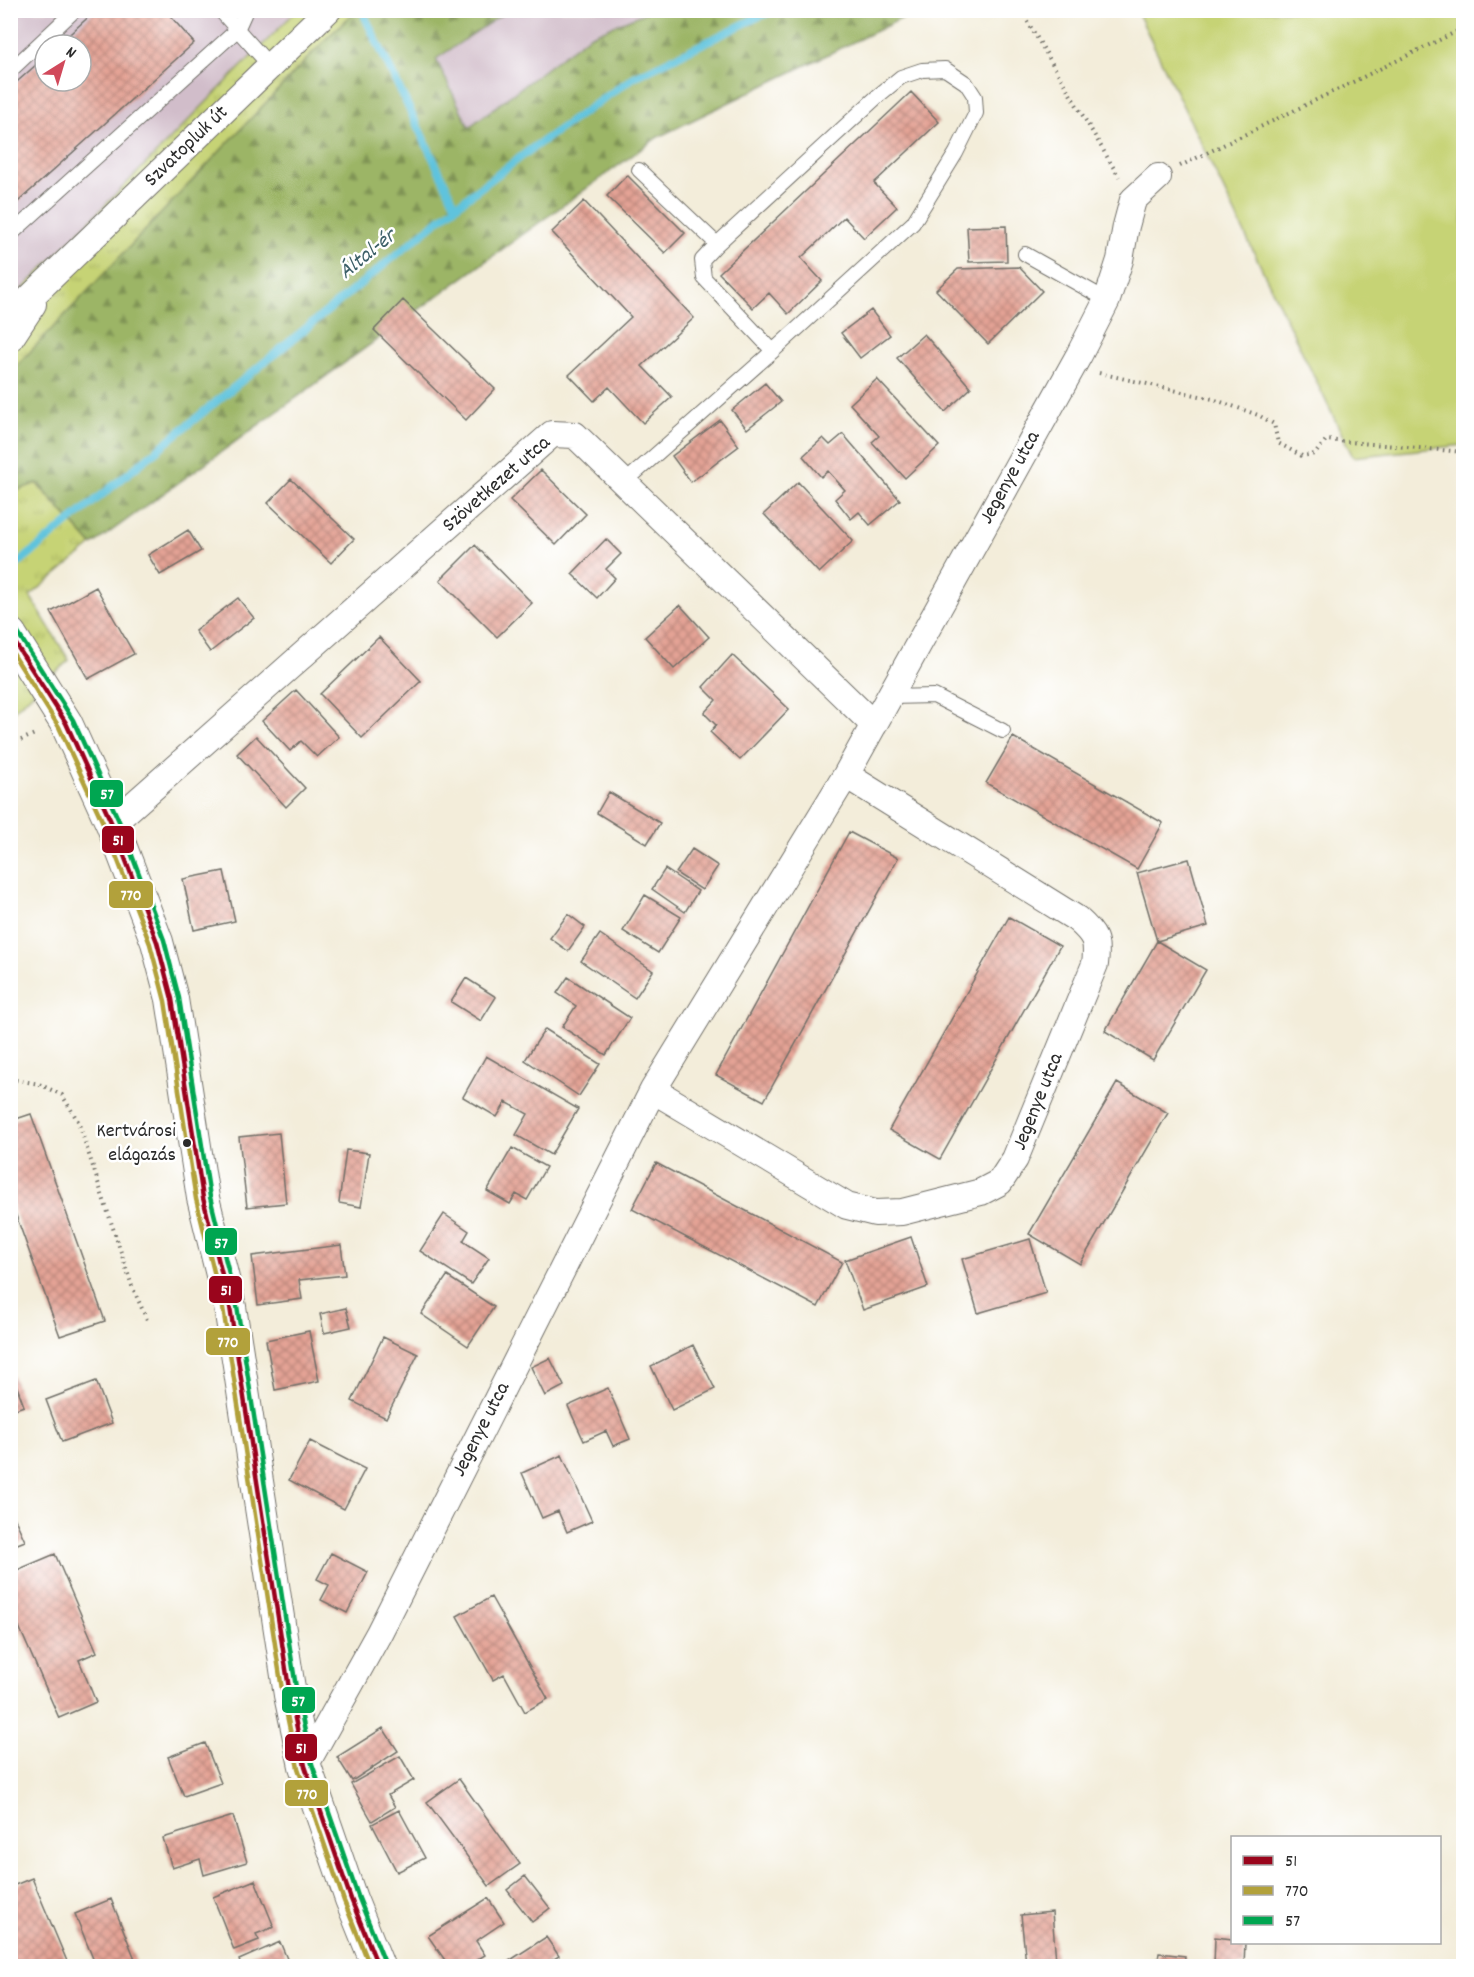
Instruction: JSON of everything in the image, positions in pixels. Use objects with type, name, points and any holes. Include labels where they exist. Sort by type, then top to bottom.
[{"type":"street","name":"Szvatopluk út","points":[[10,317],[328,10]]},
{"type":"street","points":[[1133,200],[1158,177]]},
{"type":"street","name":"Jegenye utca","points":[[305,1766],[379,1633],[653,1090],[846,775],[1068,375],[1107,300],[1120,260],[1133,200]]},
{"type":"street","name":"Szvatopluk út","points":[[10,339],[46,284]]},
{"type":"street","name":"Szövetkezet utca","points":[[112,824],[552,434],[574,435],[874,724]]},
{"type":"street","points":[[10,634],[66,723],[112,824],[157,942],[172,999],[203,1198],[230,1307],[290,1695],[305,1766],[351,1899],[378,1966]]},
{"type":"street","name":"Jegenye utca","points":[[653,1090],[847,1206],[875,1213],[902,1212],[981,1192],[1000,1182],[1015,1159],[1095,964],[1097,945],[1090,931],[1077,919],[846,775]]},
{"type":"lane","points":[[10,71],[75,10]]},
{"type":"lane","points":[[220,10],[270,66]]},
{"type":"lane","points":[[10,235],[237,30],[246,10]]},
{"type":"lane","points":[[625,482],[773,351],[913,223],[956,153],[976,113],[975,98],[966,83],[945,69],[922,70],[901,77],[702,260],[704,278],[773,351]]},
{"type":"lane","points":[[639,170],[717,244]]},
{"type":"lane","points":[[1025,254],[1107,300]]},
{"type":"lane","points":[[890,697],[934,696],[1003,731]]},
{"type":"path","points":[[1025,10],[1026,19],[1133,200]]},
{"type":"path","points":[[1158,177],[1464,28]]},
{"type":"path","points":[[1068,375],[1102,373],[1214,399],[1258,415],[1274,424],[1278,443],[1302,456],[1315,454],[1326,440],[1464,452]]},
{"type":"path","points":[[10,1079],[39,1084],[62,1095],[78,1121],[132,1286],[148,1322]]},
{"type":"shaded area","points":[[11,11],[296,11],[11,302]]},
{"type":"shaded area","points":[[507,11],[649,11],[589,36],[469,127],[435,59]]},
{"type":"green space","points":[[404,10],[405,12],[408,10],[507,11],[436,59],[469,127],[589,36],[649,11],[917,11],[658,137],[92,545],[37,483],[11,493],[10,373],[328,37],[356,11]]},
{"type":"green space","points":[[296,11],[356,11],[328,37],[11,373],[10,302]]},
{"type":"green space","points":[[1137,11],[1463,11],[1463,445],[1353,457]]},
{"type":"green space","points":[[36,483],[92,545],[30,596],[69,660],[11,713],[11,493]]},
{"type":"building","points":[[96,10],[165,10],[194,43],[10,209],[10,88],[33,68],[33,93],[93,93],[93,33],[71,33]]},
{"type":"building","points":[[911,92],[939,122],[874,183],[897,207],[864,238],[844,217],[801,258],[822,281],[788,314],[769,293],[753,308],[719,273]]},
{"type":"building","points":[[627,175],[685,233],[665,253],[607,196]]},
{"type":"building","points":[[584,201],[694,318],[642,366],[672,397],[643,423],[609,387],[594,401],[569,375],[631,317],[552,232]]},
{"type":"building","points":[[1006,226],[1007,261],[969,262],[967,227]]},
{"type":"building","points":[[1019,267],[1042,291],[988,344],[936,290],[958,269]]},
{"type":"building","points":[[403,300],[495,389],[466,420],[374,330]]},
{"type":"building","points":[[871,310],[890,335],[860,358],[841,333]]},
{"type":"building","points":[[924,334],[971,388],[945,412],[897,358]]},
{"type":"building","points":[[877,379],[939,446],[905,478],[872,442],[879,436],[850,404]]},
{"type":"building","points":[[765,383],[781,402],[747,429],[732,410]]},
{"type":"building","points":[[720,420],[739,446],[691,482],[672,456]]},
{"type":"building","points":[[843,434],[900,500],[870,525],[859,512],[851,519],[835,499],[845,490],[828,471],[821,477],[803,456],[823,438],[830,445]]},
{"type":"building","points":[[541,470],[586,514],[556,545],[510,500]]},
{"type":"building","points":[[291,479],[354,539],[331,563],[268,503]]},
{"type":"building","points":[[798,482],[853,541],[819,573],[764,514]]},
{"type":"building","points":[[188,530],[201,551],[160,575],[148,555]]},
{"type":"building","points":[[606,539],[621,554],[606,569],[615,578],[597,598],[572,574]]},
{"type":"building","points":[[475,545],[532,603],[497,637],[440,580]]},
{"type":"building","points":[[96,587],[134,654],[88,679],[51,612]]},
{"type":"building","points":[[238,598],[254,618],[210,652],[195,631]]},
{"type":"building","points":[[680,605],[709,637],[674,669],[645,637]]},
{"type":"building","points":[[379,637],[421,681],[362,738],[320,694]]},
{"type":"building","points":[[732,655],[789,709],[740,760],[710,732],[716,725],[704,713],[716,700],[703,687]]},
{"type":"building","points":[[296,690],[339,737],[317,757],[301,741],[290,751],[262,721]]},
{"type":"building","points":[[256,736],[305,788],[286,807],[237,754]]},
{"type":"building","points":[[1013,737],[1163,823],[1137,869],[986,783]]},
{"type":"building","points":[[609,792],[660,823],[647,844],[597,813]]},
{"type":"building","points":[[849,832],[898,858],[764,1101],[716,1075]]},
{"type":"building","points":[[692,849],[718,866],[702,890],[676,873]]},
{"type":"building","points":[[1189,859],[1208,926],[1157,941],[1137,873]]},
{"type":"building","points":[[665,869],[698,891],[685,912],[652,889]]},
{"type":"building","points":[[224,871],[235,921],[194,930],[183,879]]},
{"type":"building","points":[[645,895],[681,917],[658,953],[623,931]]},
{"type":"building","points":[[568,914],[585,927],[568,951],[550,938]]},
{"type":"building","points":[[1009,917],[1060,946],[940,1159],[889,1130]]},
{"type":"building","points":[[600,934],[653,971],[635,998],[581,961]]},
{"type":"building","points":[[1157,941],[1206,970],[1153,1060],[1105,1031]]},
{"type":"building","points":[[568,977],[630,1018],[606,1055],[562,1027],[576,1006],[557,993]]},
{"type":"building","points":[[466,978],[496,997],[481,1021],[451,1002]]},
{"type":"building","points":[[545,1029],[600,1064],[579,1096],[525,1060]]},
{"type":"building","points":[[486,1056],[578,1109],[551,1155],[516,1135],[528,1114],[506,1102],[497,1117],[463,1097]]},
{"type":"building","points":[[1117,1083],[1168,1113],[1080,1264],[1029,1234]]},
{"type":"building","points":[[31,1114],[105,1321],[60,1336],[10,1199],[10,1121]]},
{"type":"building","points":[[279,1133],[286,1203],[247,1207],[239,1137]]},
{"type":"building","points":[[512,1148],[546,1167],[527,1200],[516,1194],[510,1204],[487,1191]]},
{"type":"building","points":[[346,1150],[369,1153],[361,1207],[339,1203]]},
{"type":"building","points":[[656,1163],[842,1262],[818,1307],[632,1209]]},
{"type":"building","points":[[444,1214],[469,1231],[463,1241],[489,1258],[471,1284],[420,1251]]},
{"type":"building","points":[[911,1237],[928,1287],[863,1310],[845,1260]]},
{"type":"building","points":[[1030,1239],[1046,1293],[978,1313],[962,1259]]},
{"type":"building","points":[[341,1245],[345,1275],[299,1280],[302,1299],[258,1305],[252,1256]]},
{"type":"building","points":[[447,1276],[494,1307],[468,1346],[421,1314]]},
{"type":"building","points":[[346,1308],[351,1327],[324,1333],[320,1314]]},
{"type":"building","points":[[309,1331],[319,1381],[275,1390],[266,1340]]},
{"type":"building","points":[[383,1337],[418,1354],[386,1418],[352,1401]]},
{"type":"building","points":[[693,1345],[715,1389],[672,1410],[651,1366]]},
{"type":"building","points":[[550,1358],[564,1386],[545,1396],[531,1367]]},
{"type":"building","points":[[13,1376],[24,1406],[10,1411],[10,1377]]},
{"type":"building","points":[[96,1381],[112,1423],[62,1442],[46,1400]]},
{"type":"building","points":[[608,1388],[630,1439],[613,1446],[606,1431],[584,1441],[568,1406]]},
{"type":"building","points":[[310,1441],[365,1469],[344,1509],[289,1480]]},
{"type":"building","points":[[562,1455],[592,1521],[567,1532],[558,1511],[542,1518],[522,1473]]},
{"type":"building","points":[[10,1508],[25,1541],[10,1547]]},
{"type":"building","points":[[331,1553],[368,1572],[347,1613],[321,1600],[329,1585],[317,1579]]},
{"type":"building","points":[[55,1554],[97,1652],[79,1660],[96,1702],[59,1718],[10,1606],[10,1573]]},
{"type":"building","points":[[491,1597],[548,1699],[525,1712],[504,1674],[493,1680],[457,1616]]},
{"type":"building","points":[[383,1728],[398,1751],[352,1781],[337,1757]]},
{"type":"building","points":[[205,1743],[221,1783],[184,1796],[168,1757]]},
{"type":"building","points":[[400,1756],[414,1780],[388,1795],[395,1807],[372,1821],[351,1784]]},
{"type":"building","points":[[459,1779],[520,1864],[489,1886],[427,1802]]},
{"type":"building","points":[[399,1810],[425,1858],[397,1872],[372,1824]]},
{"type":"building","points":[[233,1816],[247,1862],[204,1875],[200,1859],[172,1868],[163,1838]]},
{"type":"building","points":[[525,1876],[550,1908],[532,1922],[507,1890]]},
{"type":"building","points":[[32,1878],[69,1966],[10,1966],[10,1887]]},
{"type":"building","points":[[255,1880],[274,1927],[256,1934],[259,1940],[234,1950],[213,1897]]},
{"type":"building","points":[[488,1898],[504,1922],[476,1941],[485,1955],[467,1966],[449,1966],[428,1936]]},
{"type":"building","points":[[111,1899],[137,1964],[96,1966],[75,1914]]},
{"type":"building","points":[[1052,1912],[1056,1961],[1026,1964],[1021,1915]]},
{"type":"building","points":[[546,1937],[559,1956],[543,1966],[513,1966],[509,1961]]},
{"type":"building","points":[[1215,1937],[1231,1939],[1231,1944],[1245,1944],[1244,1966],[1214,1966]]},
{"type":"building","points":[[280,1942],[290,1966],[241,1966],[239,1960]]},
{"type":"building","points":[[1159,1953],[1185,1956],[1184,1966],[1157,1966]]},
{"type":"waterway","name":"Által-ér","points":[[10,570],[456,206],[534,147],[634,77],[775,10]]},
{"type":"waterway","points":[[365,17],[456,206]]},
{"type":"transit line","name":"57","points":[[16,630],[73,720],[119,821],[164,940],[179,998],[210,1197],[237,1306],[297,1694],[312,1764],[358,1896],[385,1963]]},
{"type":"transit line","name":"51","points":[[10,635],[66,723],[112,824],[157,942],[172,999],[203,1198],[230,1307],[290,1695],[305,1766],[351,1899],[378,1966]]},
{"type":"transit line","name":"770","points":[[10,649],[59,727],[105,827],[150,944],[165,1001],[196,1199],[223,1308],[283,1696],[298,1768],[344,1901],[370,1966]]},
{"type":"place","name":"Kertvárosi elágazás","points":[[187,1143]]}]
